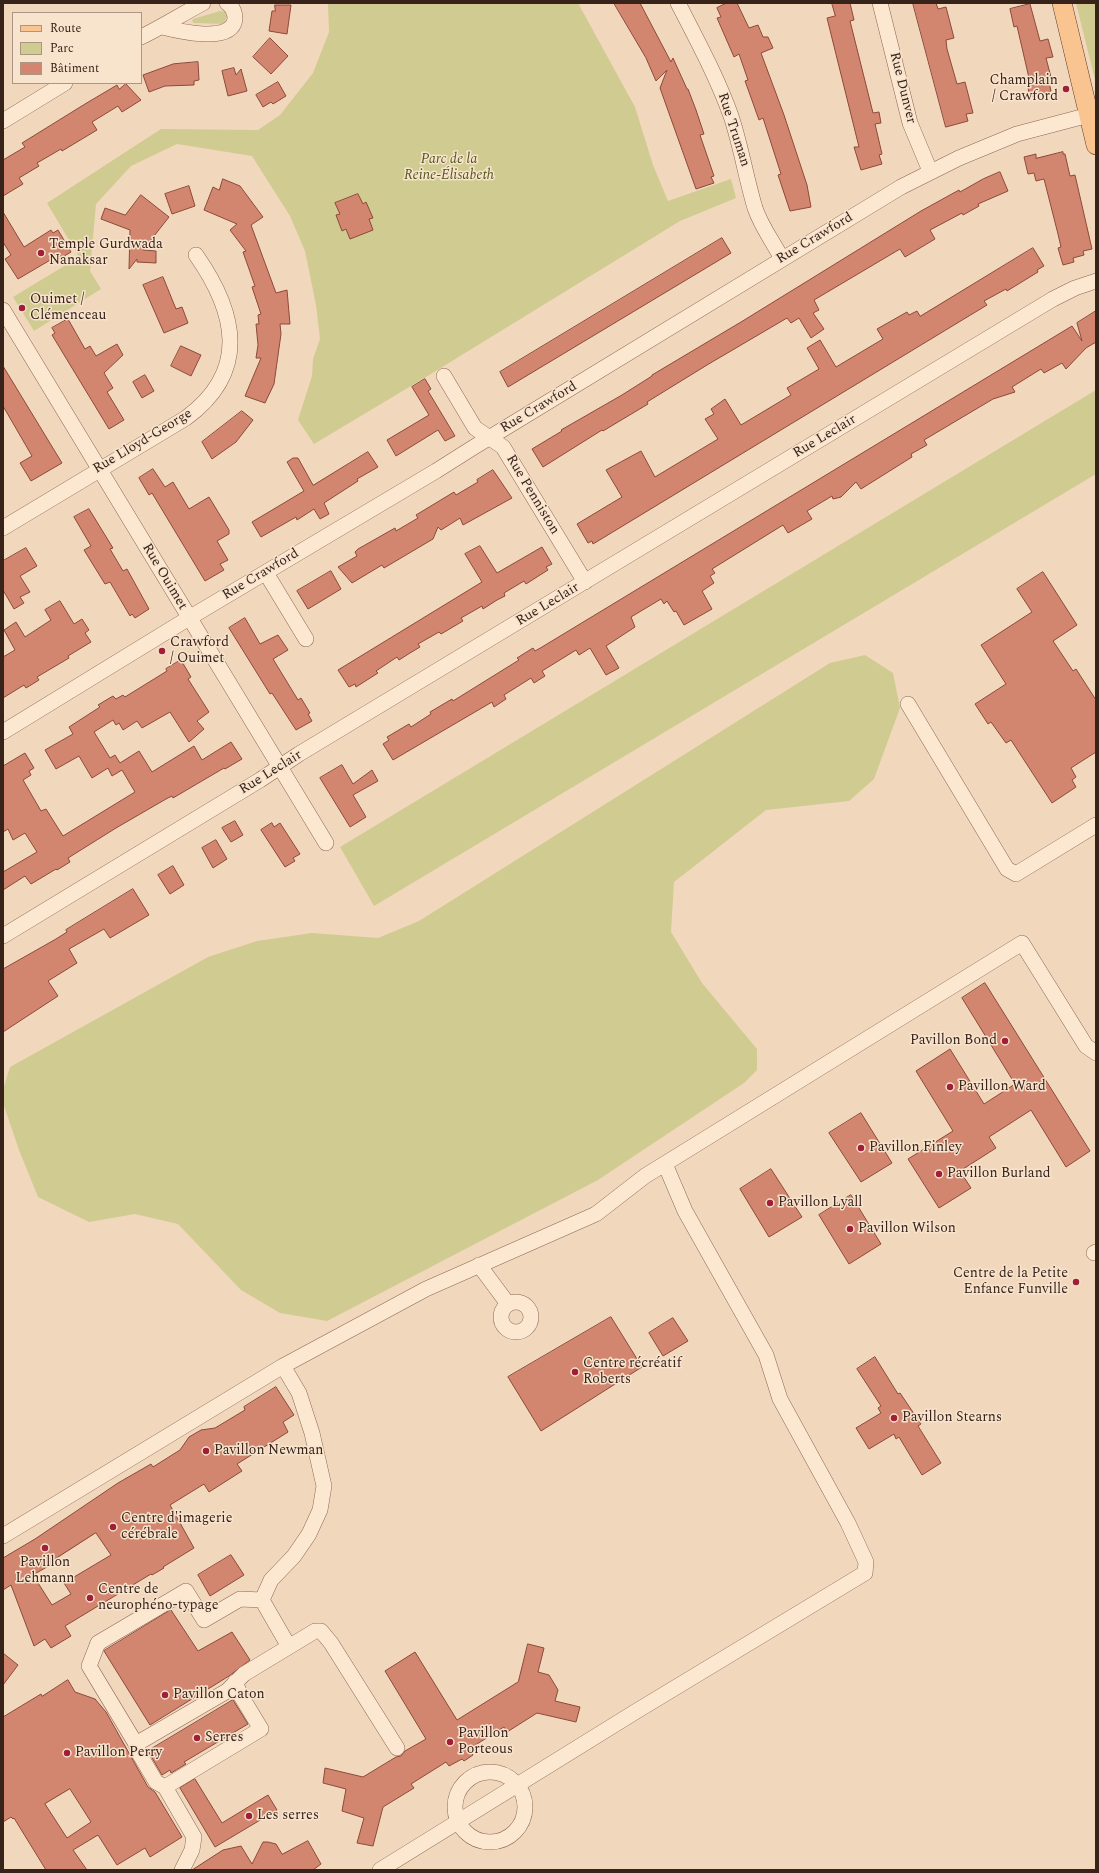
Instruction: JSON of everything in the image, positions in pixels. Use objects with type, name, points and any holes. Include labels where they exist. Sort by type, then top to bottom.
[{"type":"main road","points":[[1062,3],[1096,145]]},
{"type":"street","points":[[142,37],[162,27],[177,16],[203,3]]},
{"type":"street","points":[[162,27],[177,31],[214,35],[224,32],[232,27],[235,20],[234,11],[227,3]]},
{"type":"street","name":"Rue Truman","points":[[678,3],[705,56],[730,115],[740,146],[755,209],[761,223],[782,259]]},
{"type":"street","name":"Rue Dunver","points":[[880,3],[910,122],[930,171]]},
{"type":"street","points":[[3,121],[63,84]]},
{"type":"street","name":"Rue Crawford","points":[[3,732],[189,618],[436,471],[782,259],[930,171],[1017,134],[1088,114]]},
{"type":"street","name":"Rue Lloyd-George","points":[[3,528],[186,418],[203,404],[220,382],[230,353],[226,308],[215,284],[196,255]]},
{"type":"street","name":"Rue Leclair","points":[[3,936],[1052,299],[1075,288],[1096,281]]},
{"type":"street","name":"Rue Ouimet","points":[[5,319],[100,469],[326,843]]},
{"type":"street","name":"Rue Penniston","points":[[444,376],[475,428],[503,447],[586,582]]},
{"type":"street","points":[[266,573],[306,639]]},
{"type":"street","points":[[908,704],[1007,869],[1016,874],[1096,825]]},
{"type":"street","points":[[3,1536],[283,1366],[426,1288],[596,1214],[645,1176],[1022,943],[1086,1046],[1096,1053]]},
{"type":"street","points":[[380,1870],[635,1712],[865,1573],[866,1562],[848,1523],[780,1399],[766,1355],[685,1211],[666,1164]]},
{"type":"street","points":[[479,1265],[508,1304]]},
{"type":"street","points":[[262,1600],[271,1580],[294,1556],[309,1534],[320,1510],[324,1486],[312,1433],[299,1393],[283,1366]]},
{"type":"street","points":[[182,1870],[192,1850],[194,1837],[164,1787],[156,1782],[140,1755],[136,1744],[89,1666],[98,1643],[186,1592],[204,1620],[240,1599],[262,1600]]},
{"type":"street","points":[[262,1600],[288,1645]]},
{"type":"street","points":[[136,1744],[227,1691],[244,1674],[288,1645],[314,1631],[321,1631],[331,1643],[397,1748]]},
{"type":"street","points":[[164,1787],[261,1729],[241,1696],[235,1682]]},
{"type":"street","points":[[492,1771],[502,1773],[518,1785],[524,1796],[526,1806],[520,1826],[508,1836],[494,1842],[484,1842],[469,1835],[458,1823],[455,1803],[457,1792],[463,1783],[471,1776],[481,1772],[492,1771]]},
{"type":"green space","name":"Parc de la Reine-Élisabeth","points":[[328,3],[578,3],[635,107],[653,165],[668,201],[731,179],[736,198],[680,221],[314,444],[298,420],[312,376],[313,359],[320,339],[316,305],[305,251],[290,216],[252,156],[177,144],[131,166],[96,204],[90,271],[101,289],[34,331],[13,297],[79,257],[47,203],[161,129],[258,130],[280,115],[313,73],[329,32]]},
{"type":"green space","points":[[1076,3],[1096,3],[1096,83],[1094,76]]},
{"type":"green space","points":[[220,11],[225,12],[227,16],[224,24],[194,23],[192,21],[193,19]]},
{"type":"green space","points":[[1096,390],[1096,474],[374,906],[340,847]]},
{"type":"green space","points":[[865,655],[893,673],[900,708],[874,779],[849,801],[766,810],[674,882],[671,932],[702,983],[757,1049],[757,1070],[744,1083],[598,1180],[327,1321],[280,1313],[241,1290],[178,1224],[135,1214],[89,1222],[38,1197],[19,1150],[3,1103],[3,1090],[10,1067],[208,957],[257,941],[312,933],[378,938],[419,921],[830,663]]},
{"type":"building","points":[[614,3],[640,3],[671,62],[673,58],[688,89],[704,134],[700,135],[714,176],[711,177],[714,183],[696,189],[660,88],[667,70],[656,81],[646,58]]},
{"type":"building","points":[[727,3],[737,3],[749,28],[758,25],[763,37],[768,37],[773,48],[761,53],[784,115],[807,185],[811,207],[790,211],[778,175],[781,174],[763,118],[759,120],[745,81],[748,80],[739,54],[734,57],[717,18],[721,17],[717,8]]},
{"type":"building","points":[[832,3],[850,3],[854,20],[850,21],[873,113],[879,112],[881,123],[875,124],[882,154],[879,155],[882,164],[861,170],[854,147],[859,147],[827,18],[835,16]]},
{"type":"building","points":[[913,3],[936,3],[938,9],[946,7],[954,38],[946,40],[947,49],[957,84],[965,82],[973,113],[966,114],[968,121],[946,127]]},
{"type":"building","points":[[1030,4],[1040,41],[1048,39],[1053,57],[1046,58],[1052,81],[1049,82],[1051,91],[1030,97],[1026,79],[1029,78],[1017,26],[1014,27],[1010,9]]},
{"type":"building","points":[[275,5],[291,5],[287,34],[269,31],[272,11],[275,11]]},
{"type":"building","points":[[270,38],[288,56],[271,74],[253,57]]},
{"type":"building","points":[[198,62],[199,80],[194,81],[194,85],[165,86],[149,92],[143,75],[173,64]]},
{"type":"building","points":[[234,68],[236,75],[241,69],[247,91],[228,96],[222,71]]},
{"type":"building","points":[[278,82],[286,96],[273,104],[271,102],[263,107],[256,95]]},
{"type":"building","points":[[126,84],[141,100],[122,112],[118,106],[92,122],[97,130],[62,151],[61,149],[37,163],[39,166],[19,178],[23,184],[3,196],[3,160],[25,147],[22,143],[85,104],[117,85],[119,89]]},
{"type":"building","points":[[1063,152],[1063,154],[1065,154],[1070,176],[1075,175],[1092,249],[1083,251],[1084,255],[1073,258],[1074,262],[1063,265],[1058,248],[1061,247],[1044,179],[1036,181],[1034,173],[1028,174],[1024,157],[1036,154],[1036,158]]},
{"type":"building","points":[[1000,172],[1008,191],[978,204],[979,206],[963,215],[962,213],[930,230],[935,239],[905,257],[900,249],[814,300],[819,310],[813,313],[824,329],[811,338],[799,318],[791,323],[787,318],[707,365],[647,402],[648,404],[603,431],[602,430],[543,467],[532,449],[562,431],[561,430],[622,395],[652,375],[921,211],[959,190],[960,192],[983,179]]},
{"type":"building","points":[[223,179],[240,186],[263,217],[251,225],[276,293],[287,290],[290,324],[280,324],[281,334],[274,384],[265,403],[245,396],[261,358],[256,358],[258,345],[256,324],[259,324],[258,315],[261,314],[252,287],[255,286],[243,252],[246,251],[230,230],[237,224],[204,210],[213,187],[219,190]]},
{"type":"building","points":[[189,186],[195,206],[172,214],[165,194]]},
{"type":"building","points":[[358,194],[363,204],[366,202],[373,218],[369,219],[373,230],[350,239],[346,229],[342,231],[336,215],[340,214],[335,203]]},
{"type":"building","points":[[141,195],[169,217],[143,250],[156,251],[156,263],[137,262],[137,259],[129,269],[130,230],[101,219],[105,208],[125,215]]},
{"type":"building","name":"Temple Gurdwada Nanaksar","points":[[3,212],[24,247],[51,230],[53,233],[58,230],[71,252],[54,262],[52,259],[18,279],[5,259],[11,255],[3,242]]},
{"type":"building","points":[[722,238],[731,253],[508,387],[500,372]]},
{"type":"building","points":[[1033,248],[1044,266],[1037,270],[1038,272],[1007,291],[1006,289],[984,301],[987,305],[593,544],[592,541],[588,543],[577,524],[622,497],[606,470],[641,451],[655,477],[718,439],[705,419],[714,414],[711,409],[725,399],[741,425],[791,395],[787,388],[819,369],[807,348],[820,340],[836,367],[883,339],[877,329],[907,312],[909,315],[917,311],[920,316]]},
{"type":"building","points":[[163,277],[176,309],[182,307],[188,323],[164,333],[143,285]]},
{"type":"building","points":[[1096,311],[1096,342],[1086,348],[1066,369],[1062,363],[1044,373],[1041,369],[1012,387],[1015,392],[993,399],[924,440],[927,445],[911,454],[912,457],[861,489],[856,482],[841,497],[833,499],[832,496],[807,511],[812,519],[788,533],[783,525],[712,569],[715,573],[710,576],[714,583],[702,591],[712,609],[684,625],[676,611],[674,612],[667,601],[664,604],[661,599],[631,617],[635,627],[606,646],[619,668],[606,675],[590,648],[579,655],[576,650],[542,671],[545,676],[534,683],[531,678],[504,695],[506,699],[494,707],[492,702],[393,760],[383,744],[389,740],[387,737],[409,724],[411,727],[431,714],[430,712],[452,699],[453,701],[519,660],[517,658],[533,648],[535,651],[542,647],[1072,326],[1082,341],[1077,323]]},
{"type":"building","points":[[68,319],[85,349],[90,346],[96,356],[117,344],[123,355],[104,373],[113,388],[107,392],[124,420],[109,429],[52,335],[55,333],[52,328]]},
{"type":"building","points":[[181,346],[201,355],[191,376],[171,366]]},
{"type":"building","points":[[3,366],[62,463],[31,481],[20,463],[32,456],[3,406]]},
{"type":"building","points":[[145,375],[154,391],[142,398],[133,382]]},
{"type":"building","points":[[425,379],[431,389],[428,391],[455,436],[445,441],[438,430],[396,456],[387,440],[429,415],[412,387]]},
{"type":"building","points":[[242,411],[253,420],[236,442],[212,459],[202,442]]},
{"type":"building","points":[[368,452],[378,467],[357,479],[358,481],[324,503],[329,514],[320,519],[314,509],[297,520],[296,517],[261,537],[252,522],[304,491],[287,462],[293,458],[298,458],[313,485]]},
{"type":"building","points":[[153,469],[165,487],[173,482],[189,509],[209,497],[229,530],[229,534],[217,541],[228,560],[220,564],[224,570],[205,581],[152,493],[149,495],[139,478]]},
{"type":"building","points":[[493,470],[512,498],[463,525],[460,518],[441,530],[438,527],[433,539],[384,568],[382,565],[352,583],[338,567],[357,556],[355,552],[358,549],[395,528],[396,531],[418,518],[416,515],[454,492],[456,495],[478,482],[477,480]]},
{"type":"building","points":[[89,509],[113,548],[110,549],[123,571],[127,569],[149,609],[135,618],[132,614],[130,616],[110,582],[105,584],[84,550],[91,546],[74,517]]},
{"type":"building","points":[[480,546],[497,573],[542,547],[552,564],[546,567],[548,570],[526,584],[524,581],[504,593],[505,596],[483,609],[482,606],[461,618],[463,621],[441,634],[439,632],[418,644],[420,647],[399,660],[397,657],[376,671],[378,673],[356,687],[355,684],[349,687],[338,670],[482,582],[465,554]]},
{"type":"building","points":[[26,548],[37,566],[20,576],[30,592],[20,597],[24,603],[14,609],[3,590],[3,561]]},
{"type":"building","points":[[331,571],[341,589],[308,609],[297,591]]},
{"type":"building","points":[[1043,572],[1077,625],[1053,641],[1073,671],[1076,669],[1096,700],[1096,752],[1071,768],[1076,777],[1072,780],[1076,787],[1052,803],[1011,740],[1006,743],[991,722],[988,724],[975,704],[1006,684],[981,645],[1032,612],[1017,589]]},
{"type":"building","points":[[60,601],[74,624],[82,619],[89,630],[85,633],[91,642],[68,656],[69,658],[37,677],[39,680],[26,688],[24,685],[3,698],[3,657],[15,650],[4,630],[16,622],[25,637],[51,620],[45,610]]},
{"type":"building","points":[[245,618],[260,644],[278,635],[288,650],[273,659],[298,700],[301,698],[310,713],[308,714],[312,721],[296,730],[272,693],[270,694],[229,628]]},
{"type":"building","points":[[181,660],[191,677],[188,679],[209,712],[197,721],[204,729],[189,742],[170,712],[142,728],[137,721],[123,730],[119,723],[116,725],[113,720],[94,732],[110,758],[115,755],[120,763],[139,751],[152,772],[194,746],[202,760],[231,742],[242,759],[173,798],[172,796],[166,799],[116,828],[68,858],[70,862],[57,870],[56,869],[31,884],[25,876],[3,890],[3,872],[37,852],[25,833],[13,840],[8,829],[3,832],[3,766],[25,753],[34,768],[29,771],[31,775],[23,780],[41,811],[46,809],[63,836],[135,792],[122,770],[112,776],[108,768],[92,778],[79,756],[56,769],[45,750],[73,734],[69,727],[100,707],[98,705],[113,696],[116,699],[123,695],[125,697],[167,671],[166,669]]},
{"type":"building","points":[[342,765],[353,784],[372,770],[378,781],[353,795],[366,817],[350,827],[320,778]]},
{"type":"building","points":[[235,821],[243,835],[231,842],[222,828]]},
{"type":"building","points":[[272,823],[274,827],[280,823],[300,854],[293,858],[295,861],[285,867],[261,830]]},
{"type":"building","points":[[216,840],[227,859],[213,868],[202,848]]},
{"type":"building","points":[[173,866],[184,885],[170,894],[158,875]]},
{"type":"building","points":[[133,889],[149,915],[110,938],[104,929],[69,949],[77,963],[48,981],[58,996],[3,1032],[3,969],[56,939],[67,932],[66,930]]},
{"type":"building","points":[[985,983],[1090,1151],[1066,1167],[1031,1110],[989,1137],[996,1148],[960,1171],[971,1188],[939,1208],[908,1159],[953,1131],[916,1071],[950,1049],[984,1104],[1015,1084],[962,998]]},
{"type":"building","name":"Pavillon Finley","points":[[861,1113],[892,1163],[861,1182],[829,1133]]},
{"type":"building","name":"Pavillon Lyall","points":[[771,1169],[802,1217],[769,1237],[740,1189]]},
{"type":"building","name":"Pavillon Wilson","points":[[851,1195],[881,1244],[849,1264],[819,1215]]},
{"type":"building","name":"Centre récréatif Roberts","points":[[611,1317],[642,1367],[541,1431],[508,1377]]},
{"type":"building","points":[[673,1318],[688,1341],[663,1356],[649,1333]]},
{"type":"building","name":"Pavillon Stearns","points":[[875,1357],[898,1394],[900,1393],[921,1424],[918,1426],[941,1463],[922,1475],[899,1437],[896,1439],[894,1434],[869,1449],[856,1428],[881,1413],[878,1408],[881,1406],[857,1369]]},
{"type":"building","points":[[276,1387],[294,1415],[283,1422],[288,1432],[237,1464],[242,1471],[209,1492],[204,1484],[170,1505],[194,1548],[163,1567],[164,1568],[152,1575],[151,1574],[65,1626],[71,1636],[51,1648],[45,1639],[34,1646],[11,1585],[3,1590],[3,1558],[35,1539],[118,1483],[151,1464],[153,1467],[180,1450],[189,1437],[201,1430],[215,1428],[245,1410],[244,1407]],"holes":[[[96,1533],[111,1555],[64,1583],[71,1594],[52,1605],[33,1575],[52,1564],[51,1562]]]},
{"type":"building","points":[[231,1555],[244,1575],[210,1596],[198,1575]]},
{"type":"building","name":"Pavillon Caton","points":[[171,1610],[198,1651],[232,1632],[250,1660],[229,1676],[150,1725],[104,1651]]},
{"type":"building","name":"Pavillon Porteous","points":[[528,1644],[544,1648],[538,1672],[549,1675],[558,1690],[555,1701],[580,1707],[576,1722],[537,1713],[507,1732],[504,1727],[469,1749],[473,1755],[464,1761],[462,1759],[449,1766],[446,1762],[411,1784],[414,1788],[383,1807],[373,1846],[357,1843],[364,1818],[342,1811],[346,1789],[323,1783],[325,1768],[363,1777],[396,1757],[401,1756],[405,1751],[426,1739],[385,1671],[415,1652],[457,1720],[518,1682]]},
{"type":"building","points":[[3,1653],[18,1665],[3,1685]]},
{"type":"building","name":"Pavillon Perry","points":[[68,1680],[75,1692],[95,1699],[106,1712],[148,1787],[155,1792],[182,1837],[150,1857],[145,1848],[117,1865],[98,1835],[73,1850],[87,1870],[46,1870],[14,1818],[13,1819],[11,1817],[3,1822],[3,1717],[41,1694],[42,1696]],"holes":[[[70,1789],[91,1822],[67,1838],[45,1804]]]},
{"type":"building","name":"Serres","points":[[233,1700],[248,1724],[184,1762],[186,1764],[171,1773],[170,1770],[162,1775],[148,1751]]},
{"type":"building","name":"Les serres","points":[[195,1779],[222,1823],[268,1795],[277,1810],[215,1847],[180,1788]]},
{"type":"building","points":[[308,1841],[321,1864],[313,1870],[192,1870],[223,1850],[241,1846],[252,1864],[263,1842],[276,1844],[282,1854]]},
{"type":"place","name":"Champlain / Crawford","points":[[1066,89]]},
{"type":"place","name":"Temple Gurdwada Nanaksar","points":[[41,253]]},
{"type":"place","name":"Ouimet / Clémenceau","points":[[22,308]]},
{"type":"place","name":"Crawford / Ouimet","points":[[162,651]]},
{"type":"place","name":"Pavillon Bond","points":[[1005,1041]]},
{"type":"place","name":"Pavillon Ward","points":[[950,1087]]},
{"type":"place","name":"Pavillon Finley","points":[[861,1148]]},
{"type":"place","name":"Pavillon Burland","points":[[939,1174]]},
{"type":"place","name":"Pavillon Lyall","points":[[770,1203]]},
{"type":"place","name":"Pavillon Wilson","points":[[850,1229]]},
{"type":"place","name":"Centre de la Petite Enfance Funville","points":[[1076,1282]]},
{"type":"place","name":"Centre récréatif Roberts","points":[[575,1372]]},
{"type":"place","name":"Pavillon Stearns","points":[[894,1418]]},
{"type":"place","name":"Pavillon Newman","points":[[206,1451]]},
{"type":"place","name":"Centre d'imagerie cérébrale","points":[[113,1527]]},
{"type":"place","name":"Pavillon Lehmann","points":[[45,1548]]},
{"type":"place","name":"Centre de neurophéno-typage","points":[[90,1598]]},
{"type":"place","name":"Pavillon Caton","points":[[165,1695]]},
{"type":"place","name":"Serres","points":[[197,1738]]},
{"type":"place","name":"Pavillon Porteous","points":[[450,1742]]},
{"type":"place","name":"Pavillon Perry","points":[[67,1753]]},
{"type":"place","name":"Les serres","points":[[249,1816]]}]
